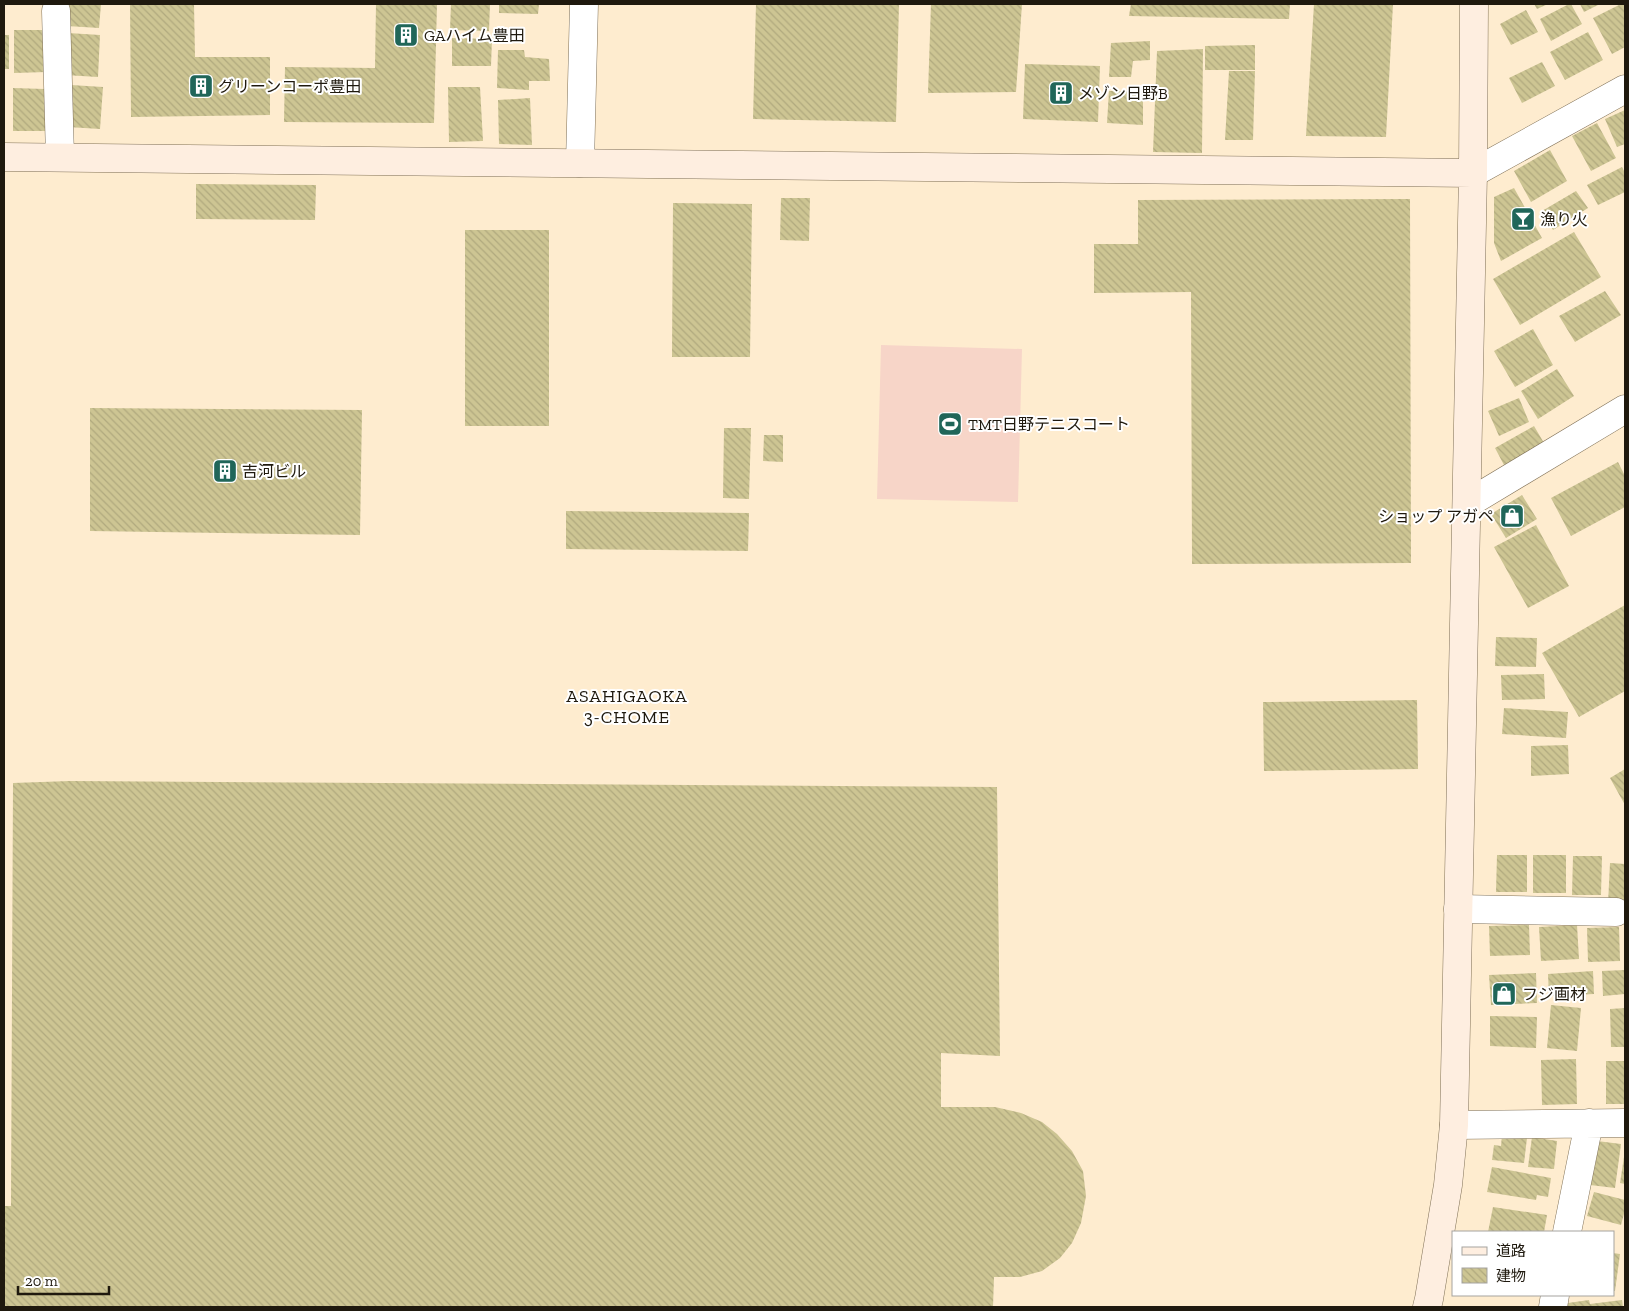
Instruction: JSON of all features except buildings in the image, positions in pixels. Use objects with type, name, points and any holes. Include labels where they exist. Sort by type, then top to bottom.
[{"type":"street","points":[[580,164],[584,4]]},
{"type":"street","points":[[1427,1307],[1448,1185],[1454,1125],[1473,173],[1474,4]]},
{"type":"street","points":[[56,11],[60,157]]},
{"type":"street","points":[[4,157],[1473,173],[1625,89]]},
{"type":"street","points":[[1467,504],[1625,409]]},
{"type":"street","points":[[1458,908],[1616,912]]},
{"type":"street","points":[[1567,1231],[1589,1123]]},
{"type":"street","points":[[1454,1125],[1625,1123]]},
{"type":"shaded area","name":"TMT日野テニスコート","points":[[881,345],[1022,349],[1018,502],[877,499]]},
{"type":"place","name":"GAハイム豊田","points":[[406,35]]},
{"type":"place","name":"グリーンコーポ豊田","points":[[201,86]]},
{"type":"place","name":"メゾン日野B","points":[[1061,93]]},
{"type":"place","name":"漁り火","points":[[1523,219]]},
{"type":"place","name":"TMT日野テニスコート","points":[[950,424]]},
{"type":"place","name":"吉河ビル","points":[[225,471]]},
{"type":"place","name":"ショップ アガペ","points":[[1512,516]]},
{"type":"place","name":"フジ画材","points":[[1504,994]]},
{"type":"district","name":"ASAHIGAOKA 3-CHOME","points":[[627,706]]}]
